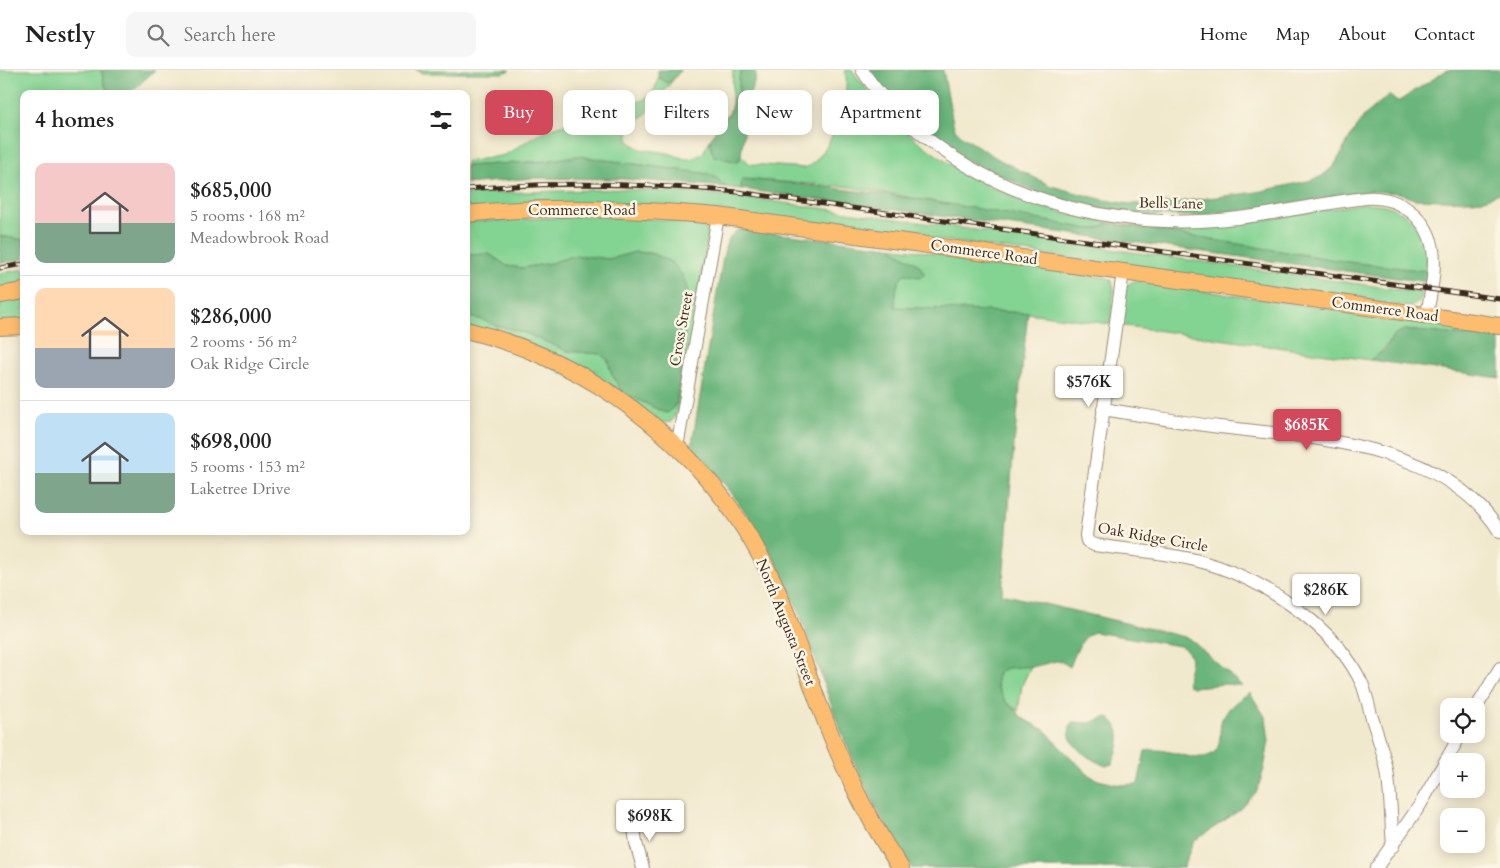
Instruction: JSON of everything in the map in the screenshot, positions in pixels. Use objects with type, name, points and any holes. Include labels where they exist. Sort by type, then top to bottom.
[{"type":"main road","name":"Commerce Road","points":[[470,214],[538,209],[591,208],[718,216],[1500,326]]},
{"type":"main road","points":[[0,295],[20,291]]},
{"type":"main road","points":[[0,327],[20,326]]},
{"type":"main road","name":"North Augusta Street","points":[[470,331],[538,354],[584,376],[631,407],[677,447],[706,476],[745,530],[764,564],[785,611],[850,781],[879,834],[901,868]]},
{"type":"street","name":"Bells Lane","points":[[862,70],[878,92],[896,111],[930,141],[951,156],[1005,185],[1037,198],[1075,209],[1141,219],[1201,221],[1250,216],[1366,198],[1394,202],[1421,221],[1430,236],[1434,265],[1427,315]]},
{"type":"street","name":"Cross Street","points":[[677,447],[718,216]]},
{"type":"street","points":[[1123,272],[1103,409],[1209,426],[1324,439],[1381,452],[1419,467],[1459,488],[1479,505],[1500,532]]},
{"type":"street","name":"Oak Ridge Circle","points":[[1103,409],[1086,534],[1087,541],[1094,545],[1176,556],[1226,569],[1276,594],[1297,608],[1321,630],[1350,663],[1363,687],[1386,768],[1393,846]]},
{"type":"street","points":[[1482,698],[1500,668]]},
{"type":"street","points":[[1376,868],[1420,805],[1456,743]]},
{"type":"street","points":[[633,820],[636,843],[643,868]]},
{"type":"green space","points":[[0,70],[101,70],[107,90],[20,90],[20,239],[0,236]]},
{"type":"green space","points":[[101,70],[155,70],[133,90],[107,90]]},
{"type":"green space","points":[[416,70],[510,70],[504,73],[422,73]]},
{"type":"green space","points":[[658,70],[681,70],[673,80],[667,83],[658,76]]},
{"type":"green space","points":[[733,70],[742,70],[739,77],[739,90],[732,104]]},
{"type":"green space","points":[[742,70],[755,70],[756,76],[751,90],[739,90],[739,77]]},
{"type":"green space","points":[[845,70],[852,70],[868,90],[845,90]]},
{"type":"green space","points":[[869,70],[943,70],[955,129],[963,137],[1000,160],[1051,186],[1104,200],[1131,204],[1169,203],[1257,192],[1322,176],[1334,166],[1364,116],[1389,95],[1396,101],[1399,101],[1447,70],[1500,70],[1500,193],[1482,200],[1472,201],[1414,199],[1400,193],[1369,191],[1261,208],[1194,216],[1150,215],[1081,206],[1041,194],[958,156],[932,135],[939,135],[939,90],[884,90]]},
{"type":"green space","points":[[658,76],[660,79],[670,82],[673,80],[665,90],[654,90]]},
{"type":"green space","points":[[738,92],[738,135],[744,135],[741,155],[739,161],[736,162],[714,156],[710,140],[713,135],[728,135],[728,115]]},
{"type":"green space","points":[[645,98],[645,114],[635,122],[635,102]]},
{"type":"green space","points":[[563,125],[563,135],[628,135],[630,142],[640,149],[668,153],[685,159],[692,159],[703,153],[710,140],[711,151],[740,159],[741,155],[750,164],[805,168],[823,152],[832,135],[912,135],[949,164],[1008,194],[1039,206],[1104,222],[1179,230],[1252,222],[1354,205],[1384,205],[1405,214],[1420,231],[1427,248],[1428,271],[1348,262],[1108,223],[1097,229],[1090,229],[851,187],[743,179],[741,189],[726,187],[717,178],[709,174],[576,156],[545,161],[470,166],[470,161],[505,155],[537,135],[553,135],[553,128]]},
{"type":"green space","points":[[576,156],[709,174],[717,178],[726,187],[622,179],[533,178],[470,184],[470,166],[545,161]]},
{"type":"green space","points":[[742,179],[917,199],[1090,229],[1097,229],[1108,223],[1348,262],[1428,271],[1426,282],[741,189]]},
{"type":"green space","points":[[624,189],[734,196],[1423,293],[1419,302],[1411,307],[822,223],[470,208],[470,194]]},
{"type":"green space","points":[[585,216],[692,221],[703,226],[708,236],[677,412],[671,422],[662,423],[470,327],[470,318],[525,333],[567,351],[600,354],[607,358],[610,369],[625,393],[667,413],[676,404],[688,299],[685,282],[673,263],[652,253],[636,252],[609,259],[575,255],[551,263],[522,268],[507,266],[489,254],[470,255],[470,222]]},
{"type":"green space","points":[[740,229],[890,247],[919,265],[924,273],[923,276],[918,277],[905,274],[899,280],[895,307],[1028,313],[1014,444],[1002,594],[1189,638],[1242,686],[1226,684],[1193,687],[1188,685],[1187,679],[1190,655],[1180,646],[1094,632],[1089,634],[1082,642],[1070,667],[1061,661],[1056,661],[1036,666],[1007,668],[999,671],[997,687],[1006,702],[1022,718],[1046,731],[1089,775],[1098,780],[1120,785],[1138,784],[1145,751],[1161,750],[1189,757],[1203,757],[1215,752],[1218,747],[1224,715],[1234,704],[1250,693],[1266,718],[1269,741],[1264,769],[1257,791],[1241,809],[1193,842],[1183,868],[911,868],[877,809],[848,748],[798,610],[781,572],[749,517],[695,451],[692,444],[725,248],[728,240]]},
{"type":"green space","points":[[0,236],[20,239],[20,260],[0,263]]},
{"type":"green space","points":[[890,247],[1108,278],[1112,281],[1114,290],[1110,324],[1028,313],[895,307],[899,280],[905,274],[920,277],[924,273],[919,265]]},
{"type":"green space","points":[[636,252],[657,255],[673,264],[684,279],[688,303],[682,364],[676,404],[673,409],[666,413],[622,392],[611,373],[609,361],[600,354],[567,351],[525,333],[470,318],[470,255],[489,254],[507,266],[522,268],[551,263],[575,255],[609,259]]},
{"type":"green space","points":[[20,270],[20,285],[0,288],[0,273]]},
{"type":"green space","points":[[1134,281],[1500,333],[1500,339],[1405,330],[1394,336],[1381,352],[1370,360],[1119,325],[1125,286]]},
{"type":"green space","points":[[20,298],[20,321],[0,322],[0,302]]},
{"type":"green space","points":[[1405,330],[1500,339],[1500,378],[1370,360],[1384,351],[1395,334]]},
{"type":"green space","points":[[1031,666],[1022,685],[1018,711],[1006,702],[1002,696],[998,687],[997,676],[1003,669]]},
{"type":"green space","points":[[1107,717],[1117,726],[1119,745],[1112,764],[1106,766],[1079,750],[1070,737],[1069,730],[1072,722],[1089,723]]},
{"type":"railway","points":[[470,189],[501,186],[602,184],[738,192],[1500,299]]},
{"type":"railway","points":[[0,268],[20,265]]}]
